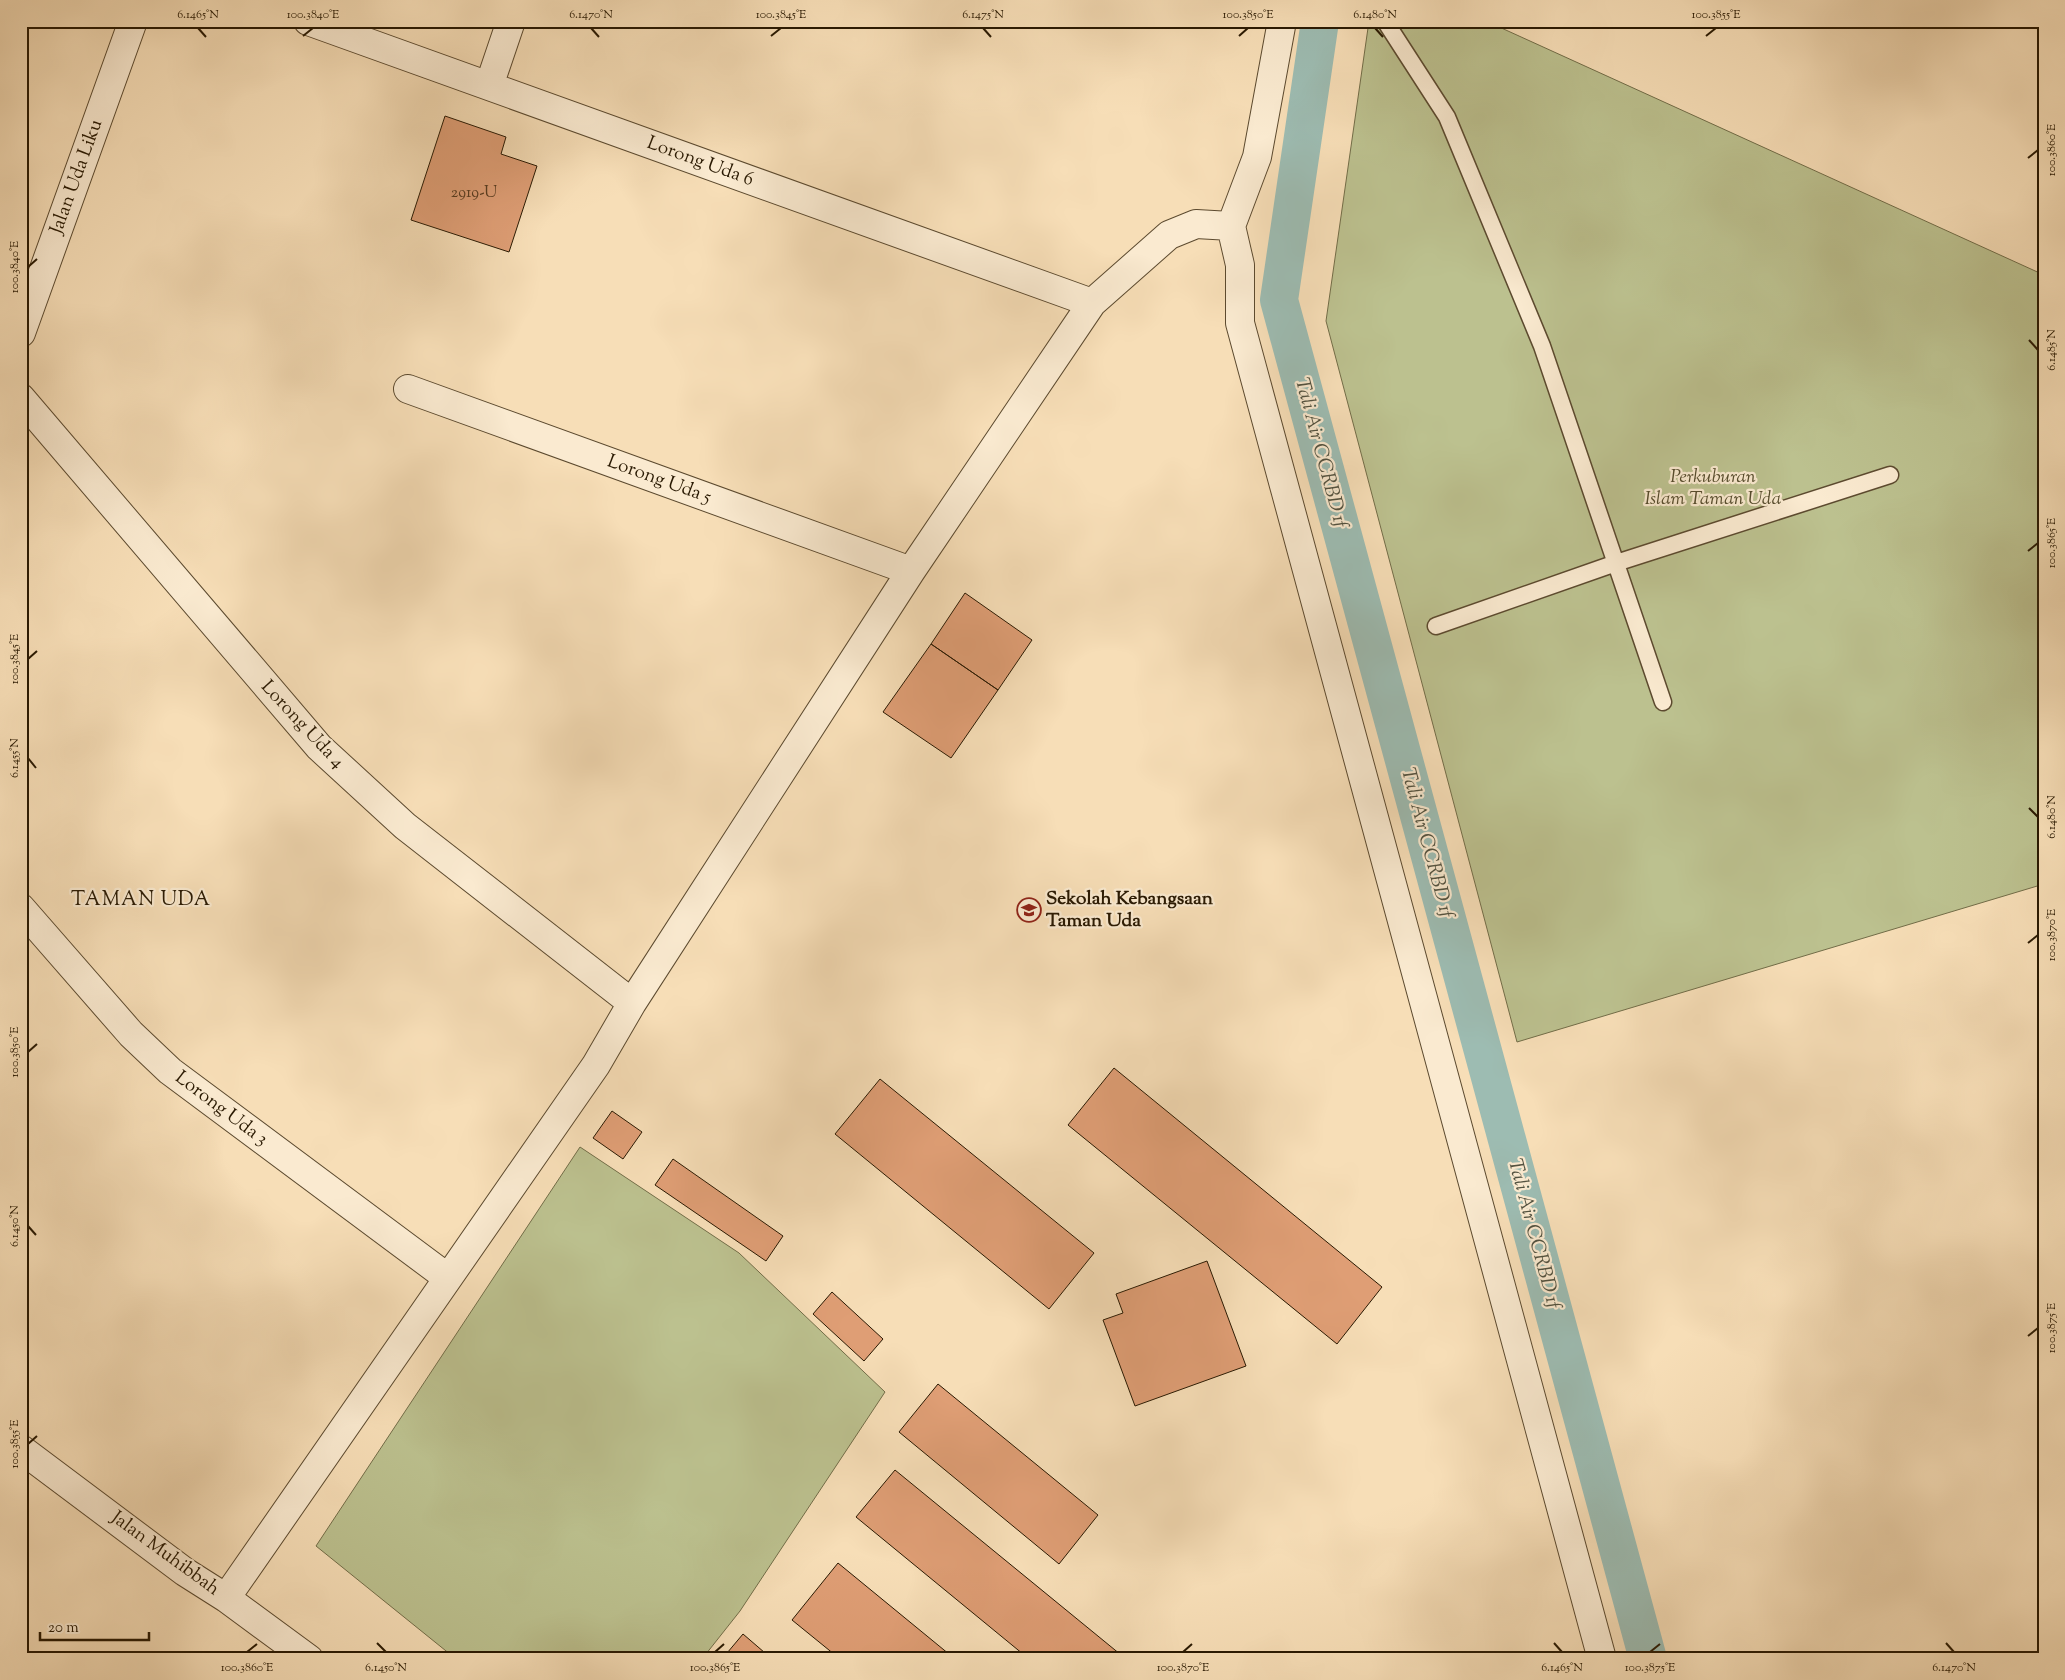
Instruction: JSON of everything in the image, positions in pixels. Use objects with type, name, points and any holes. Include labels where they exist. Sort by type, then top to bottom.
[{"type":"street","name":"Jalan Uda Liku","points":[[21,332],[134,21]]},
{"type":"street","name":"Lorong Uda 6","points":[[308,21],[1092,303]]},
{"type":"street","points":[[490,86],[511,21]]},
{"type":"street","points":[[1282,21],[1257,157],[1231,226],[1240,265],[1240,323],[1602,1659]]},
{"type":"street","points":[[226,1598],[596,1065],[632,1003],[911,571],[1092,303],[1169,234],[1196,224],[1231,226]]},
{"type":"street","name":"Lorong Uda 5","points":[[408,389],[911,571]]},
{"type":"street","name":"Lorong Uda 4","points":[[21,398],[319,747],[405,826],[632,1003]]},
{"type":"street","name":"Lorong Uda 3","points":[[21,908],[111,1012],[170,1071],[448,1278]]},
{"type":"street","name":"Jalan Muhibbah","points":[[21,1449],[185,1572],[226,1598],[309,1659]]},
{"type":"lane","points":[[1385,21],[1447,117],[1542,346],[1663,702]]},
{"type":"lane","points":[[1436,626],[1616,563],[1890,475]]},
{"type":"green space","name":"Perkuburan Islam Taman Uda","points":[[1369,21],[1486,21],[2044,275],[2044,884],[1517,1042],[1326,321]]},
{"type":"green space","points":[[580,1147],[739,1253],[885,1392],[740,1611],[702,1659],[456,1659],[316,1546]]},
{"type":"building","points":[[445,116],[506,137],[501,154],[537,166],[509,252],[411,220]]},
{"type":"building","points":[[965,593],[1032,640],[998,690],[931,644]]},
{"type":"building","points":[[931,644],[998,690],[951,758],[883,712]]},
{"type":"building","points":[[1114,1068],[1382,1287],[1337,1344],[1068,1125]]},
{"type":"building","points":[[880,1079],[1094,1253],[1049,1309],[835,1134]]},
{"type":"building","points":[[612,1111],[642,1132],[623,1159],[593,1138]]},
{"type":"building","points":[[673,1159],[783,1236],[766,1261],[655,1185]]},
{"type":"building","points":[[1207,1261],[1246,1366],[1135,1406],[1103,1320],[1123,1313],[1116,1294]]},
{"type":"building","points":[[832,1292],[883,1339],[864,1361],[813,1314]]},
{"type":"building","points":[[938,1384],[1098,1515],[1059,1564],[899,1432]]},
{"type":"building","points":[[895,1470],[1126,1659],[1029,1659],[856,1517]]},
{"type":"building","points":[[838,1563],[955,1659],[840,1659],[792,1620]]},
{"type":"building","points":[[743,1634],[772,1659],[722,1659]]},
{"type":"waterway","name":"Tali Air CCRBD 1f","points":[[1320,21],[1279,300],[1648,1659]]},
{"type":"place","name":"Sekolah Kebangsaan Taman Uda","points":[[1029,910]]},
{"type":"district","name":"TAMAN UDA","points":[[141,900]]}]
